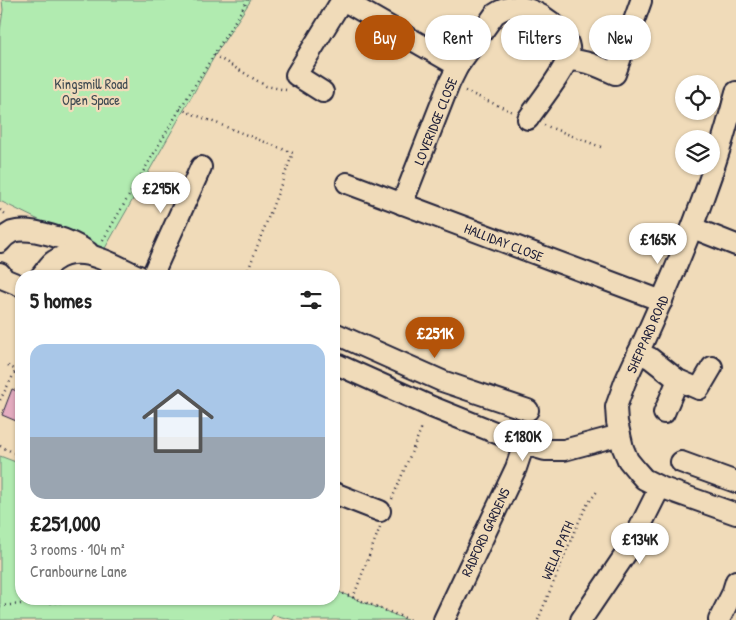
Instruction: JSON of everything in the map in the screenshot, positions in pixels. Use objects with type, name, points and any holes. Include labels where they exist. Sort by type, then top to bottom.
[{"type":"street","points":[[323,92],[296,75],[342,0],[458,66]]},
{"type":"street","points":[[579,60],[592,63],[615,74],[641,1]]},
{"type":"street","name":"LOVERIDGE CLOSE","points":[[402,204],[449,84],[458,66],[495,14],[502,9],[511,7],[525,8],[538,15]]},
{"type":"street","points":[[528,119],[566,60]]},
{"type":"street","name":"SHEPPARD ROAD","points":[[736,92],[724,139],[693,228],[625,382],[616,407],[623,448],[628,460],[644,479],[660,487],[736,514]]},
{"type":"street","points":[[155,270],[200,167]]},
{"type":"street","name":"HALLIDAY CLOSE","points":[[347,183],[662,301]]},
{"type":"street","points":[[693,228],[736,245]]},
{"type":"street","points":[[0,242],[12,232],[44,233],[85,250],[96,252],[128,270]]},
{"type":"street","points":[[46,270],[53,261],[70,253],[96,252]]},
{"type":"street","points":[[0,273],[4,279],[15,284]]},
{"type":"street","points":[[340,336],[442,380],[528,410]]},
{"type":"street","points":[[638,353],[650,358],[678,380],[699,389],[712,367]]},
{"type":"street","points":[[340,366],[432,407],[524,444],[545,450],[564,450],[620,435]]},
{"type":"street","points":[[432,407],[442,380]]},
{"type":"street","points":[[664,412],[678,380]]},
{"type":"street","name":"RADFORD GARDENS","points":[[444,620],[516,468],[524,444]]},
{"type":"street","points":[[681,462],[736,482]]},
{"type":"street","points":[[581,620],[629,549],[660,487]]},
{"type":"street","points":[[340,495],[380,511]]},
{"type":"street","points":[[719,620],[732,594],[736,581]]},
{"type":"path","points":[[96,252],[180,109],[248,0]]},
{"type":"path","points":[[214,56],[266,86],[289,90],[296,75]]},
{"type":"path","points":[[180,109],[293,152],[248,270]]},
{"type":"path","points":[[8,366],[15,370]]},
{"type":"path","points":[[0,400],[15,372]]},
{"type":"path","points":[[0,446],[15,453]]},
{"type":"path","name":"WELLA PATH","points":[[538,620],[575,530],[587,505],[598,490]]},
{"type":"path","points":[[340,592],[410,620]]},
{"type":"path","points":[[0,606],[15,605]]},
{"type":"green space","name":"Kingsmill Road Open Space","points":[[2,0],[251,0],[217,52],[104,250],[98,249],[0,201],[0,31],[3,10]]},
{"type":"green space","points":[[0,456],[15,462],[15,605],[340,605],[340,592],[407,620],[295,620],[273,615],[270,620],[0,620]]},
{"type":"building","points":[[12,389],[15,390],[15,420],[2,415]]}]
